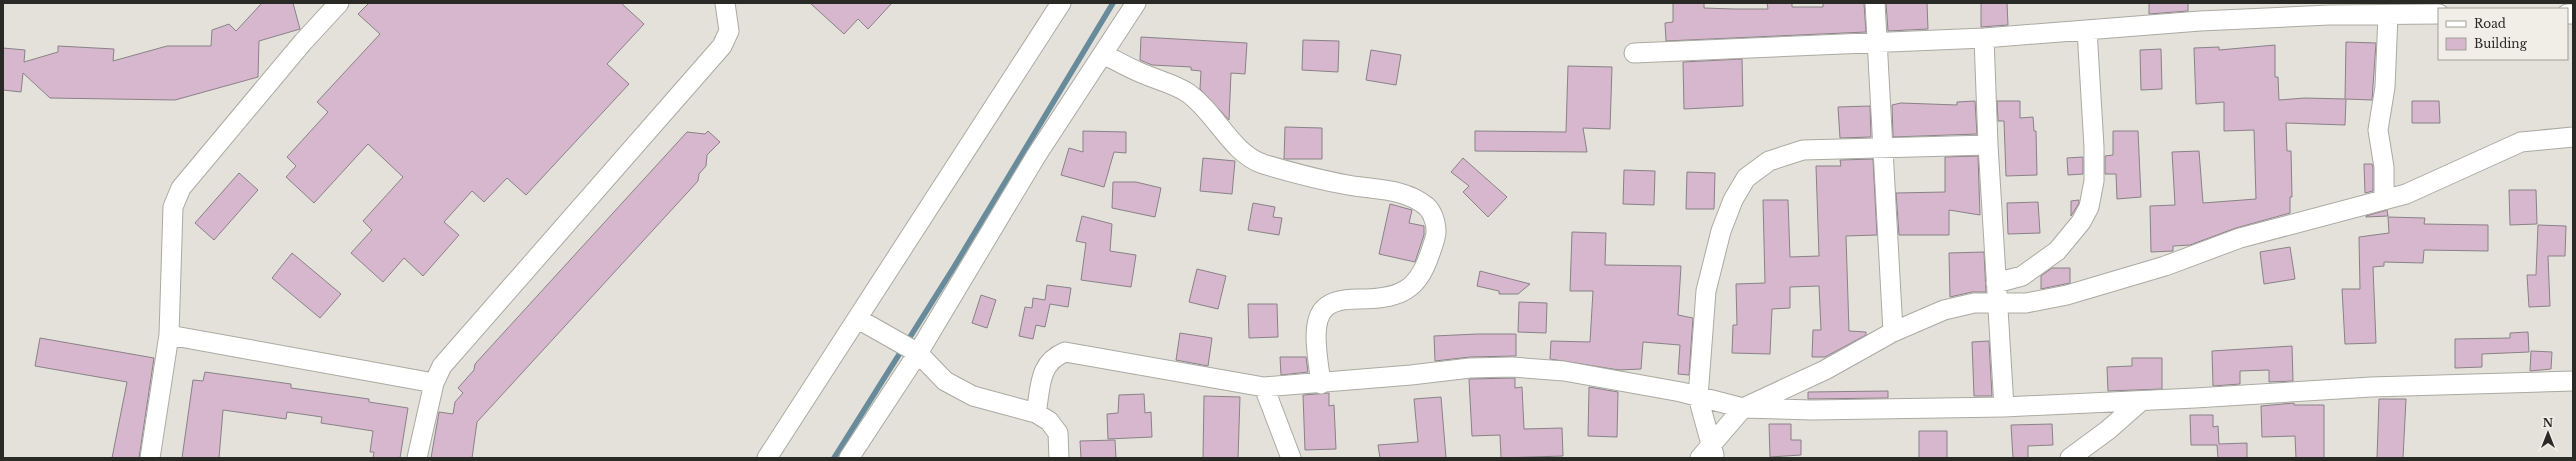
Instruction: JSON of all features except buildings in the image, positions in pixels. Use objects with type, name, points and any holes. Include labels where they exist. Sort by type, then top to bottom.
[{"type":"street","points":[[150,458],[169,335],[173,207],[181,188],[303,42],[339,3]]},
{"type":"street","points":[[417,458],[434,383],[442,366],[722,46],[729,31],[725,3]]},
{"type":"street","points":[[767,458],[1061,3]]},
{"type":"street","points":[[849,458],[918,353],[1036,156],[1136,3]]},
{"type":"street","points":[[1875,3],[1893,332]]},
{"type":"street","points":[[1634,53],[1984,38],[2329,9],[2388,15],[2438,14]]},
{"type":"street","points":[[2384,200],[2384,167],[2378,130],[2385,87],[2388,15]]},
{"type":"street","points":[[1996,283],[2022,276],[2057,251],[2081,222],[2089,207],[2094,181],[2094,147],[2087,30]]},
{"type":"street","points":[[1984,38],[1988,145],[2004,407]]},
{"type":"street","points":[[1103,54],[1140,73],[1171,83],[1188,93],[1208,110],[1233,144],[1246,156],[1262,163],[1348,185],[1395,192],[1413,198],[1428,207],[1435,221],[1436,236],[1427,263],[1415,282],[1404,293],[1377,299],[1340,301],[1326,307],[1318,318],[1316,342],[1321,384]]},
{"type":"street","points":[[1709,454],[1743,408],[1825,370],[1893,332],[1944,310],[1974,303],[2026,303],[2067,294],[2165,266],[2240,238],[2406,194],[2521,142],[2573,137]]},
{"type":"street","points":[[1709,454],[1698,397],[1706,291],[1721,231],[1733,200],[1746,178],[1769,161],[1803,150],[1988,145]]},
{"type":"street","points":[[858,319],[918,353],[945,380],[973,396],[1036,413],[1049,421],[1058,433],[1059,458]]},
{"type":"street","points":[[169,335],[434,383]]},
{"type":"street","points":[[1036,413],[1046,365],[1054,356],[1065,352],[1264,387],[1321,384],[1470,368],[1512,367],[1564,371],[1698,397],[1743,408],[1812,410],[2004,407],[2141,401],[2371,386],[2573,381]]},
{"type":"street","points":[[1264,387],[1291,458]]},
{"type":"street","points":[[2070,458],[2108,430],[2141,401]]},
{"type":"waterway","points":[[834,458],[954,267],[1113,3]]}]
